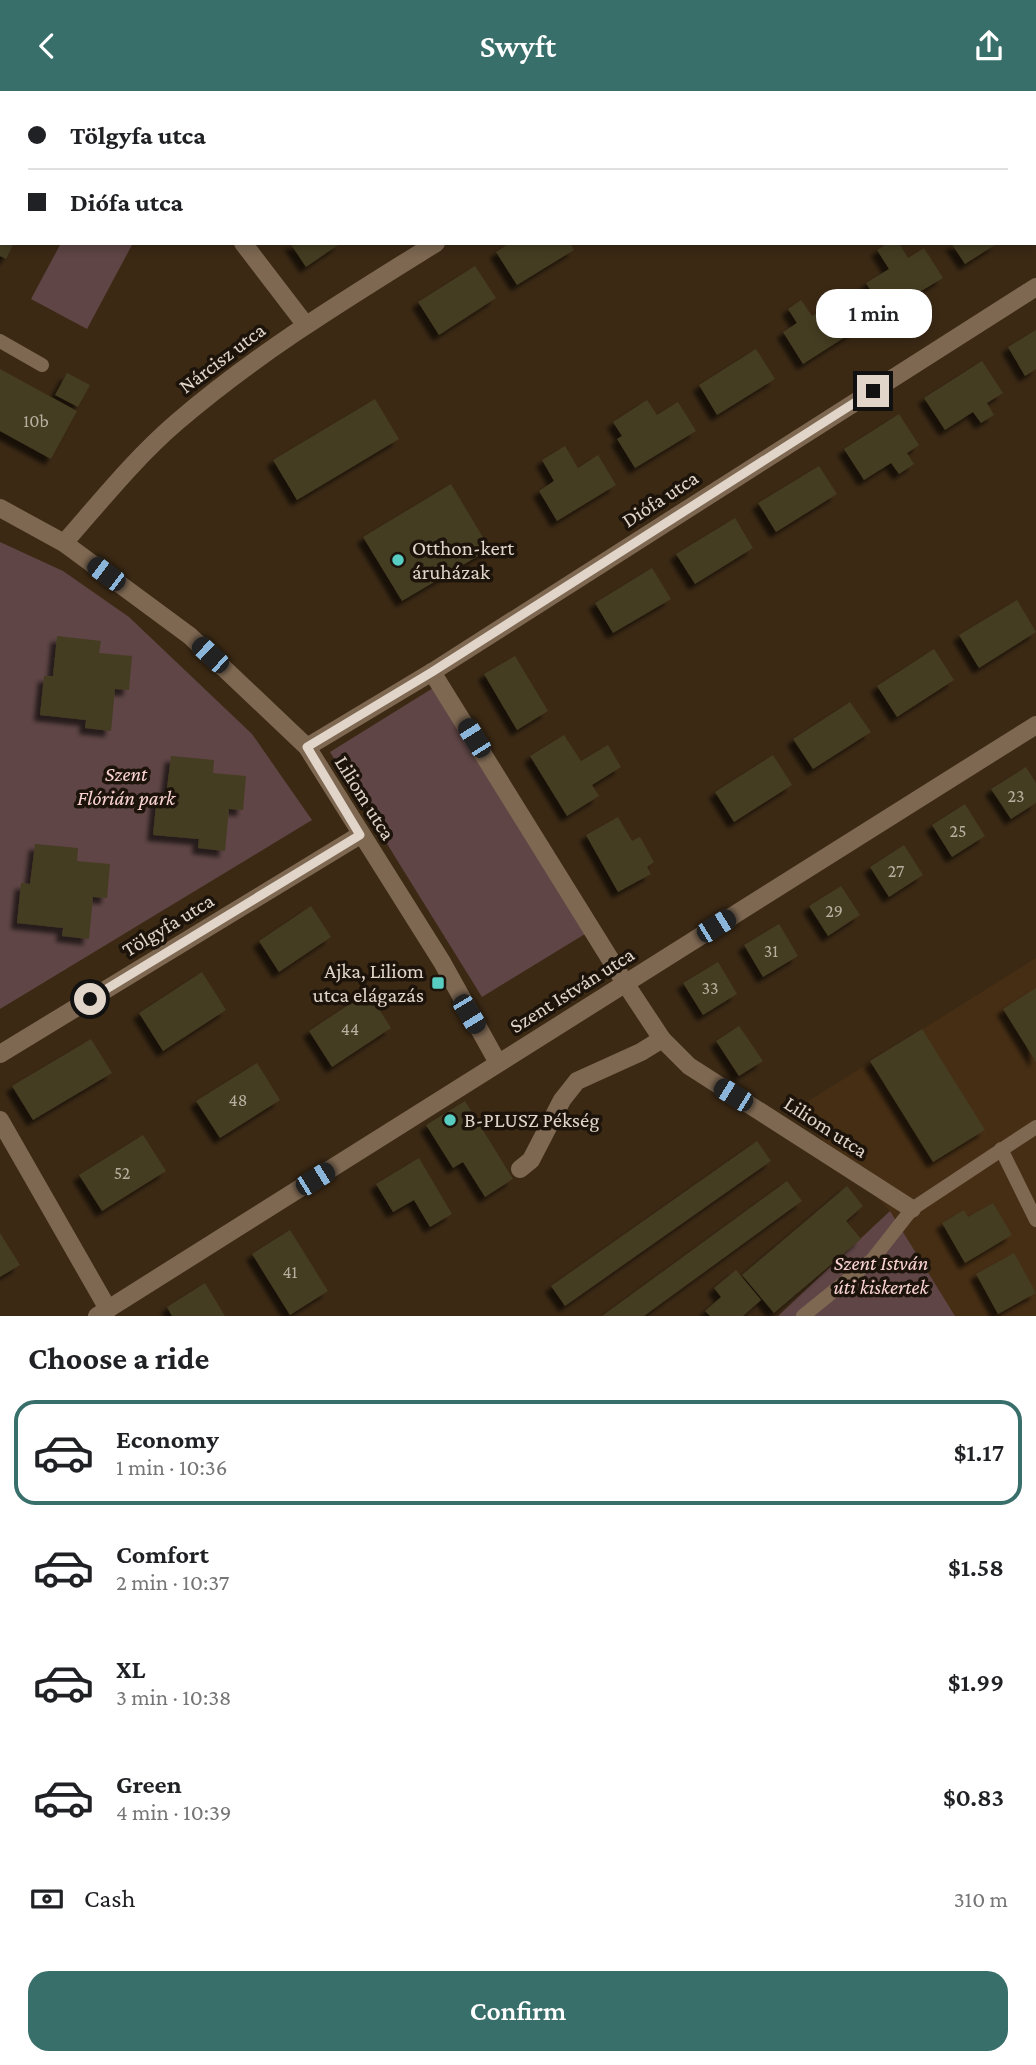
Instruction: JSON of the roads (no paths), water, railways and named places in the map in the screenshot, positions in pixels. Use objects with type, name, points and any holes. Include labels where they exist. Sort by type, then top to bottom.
[{"type":"street","points":[[245,245],[305,324]]},
{"type":"street","name":"Nárcisz utca","points":[[64,543],[175,423],[238,372],[305,324],[433,245]]},
{"type":"street","name":"Diófa utca","points":[[307,747],[432,672],[1036,287]]},
{"type":"street","name":"Liliom utca","points":[[0,508],[64,543],[190,636],[307,747],[442,962],[498,1063]]},
{"type":"street","name":"Liliom utca","points":[[432,672],[662,1039],[689,1066],[912,1209]]},
{"type":"street","name":"Szent István utca","points":[[103,1312],[1036,725]]},
{"type":"street","name":"Tölgyfa utca","points":[[0,1054],[360,835]]},
{"type":"street","points":[[520,1169],[531,1160],[562,1100],[577,1081],[641,1052],[662,1039]]},
{"type":"street","points":[[0,1120],[103,1312]]},
{"type":"lane","points":[[0,341],[42,365]]},
{"type":"lane","points":[[803,1316],[872,1260],[912,1209],[1036,1127]]},
{"type":"lane","points":[[1000,1149],[1036,1220]]},
{"type":"place","name":"Otthon-kert áruházak","points":[[398,560]]},
{"type":"place","name":"Ajka, Liliom utca elágazás","points":[[438,983]]},
{"type":"place","name":"B-PLUSZ Pékség","points":[[450,1120]]},
{"type":"park label","name":"Szent Flórián park","points":[[126,786]]},
{"type":"park label","name":"Szent István úti kiskertek","points":[[881,1275]]}]
